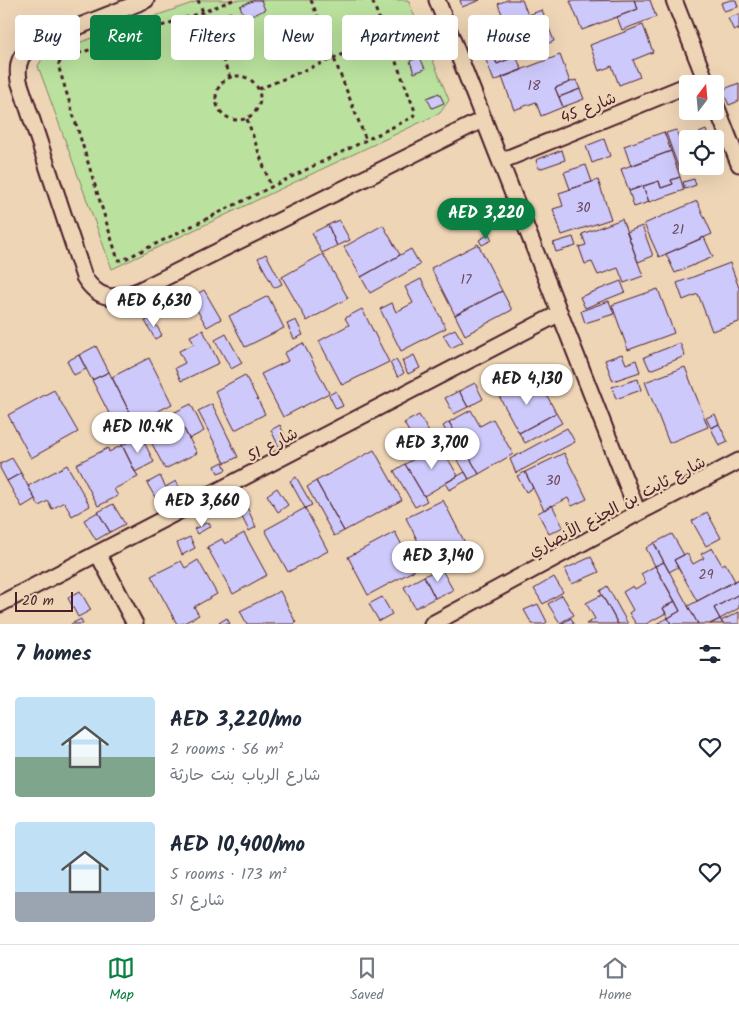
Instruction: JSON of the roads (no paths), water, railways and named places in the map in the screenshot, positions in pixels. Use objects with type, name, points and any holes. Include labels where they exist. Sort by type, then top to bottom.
[{"type":"street","points":[[146,0],[39,42],[28,48],[21,57],[17,69],[19,81],[84,277],[90,287],[109,297],[117,298],[138,291],[484,119]]},
{"type":"street","points":[[437,0],[638,513]]},
{"type":"street","points":[[674,0],[704,75]]},
{"type":"street","name":"شارع 45","points":[[501,161],[679,88]]},
{"type":"street","points":[[721,120],[739,164]]},
{"type":"street","name":"شارع 51","points":[[0,604],[560,313]]},
{"type":"street","name":"شارع ثابت بن الجذع الأنصاري","points":[[432,624],[457,618],[638,513],[739,461]]},
{"type":"street","points":[[98,554],[135,624]]}]
